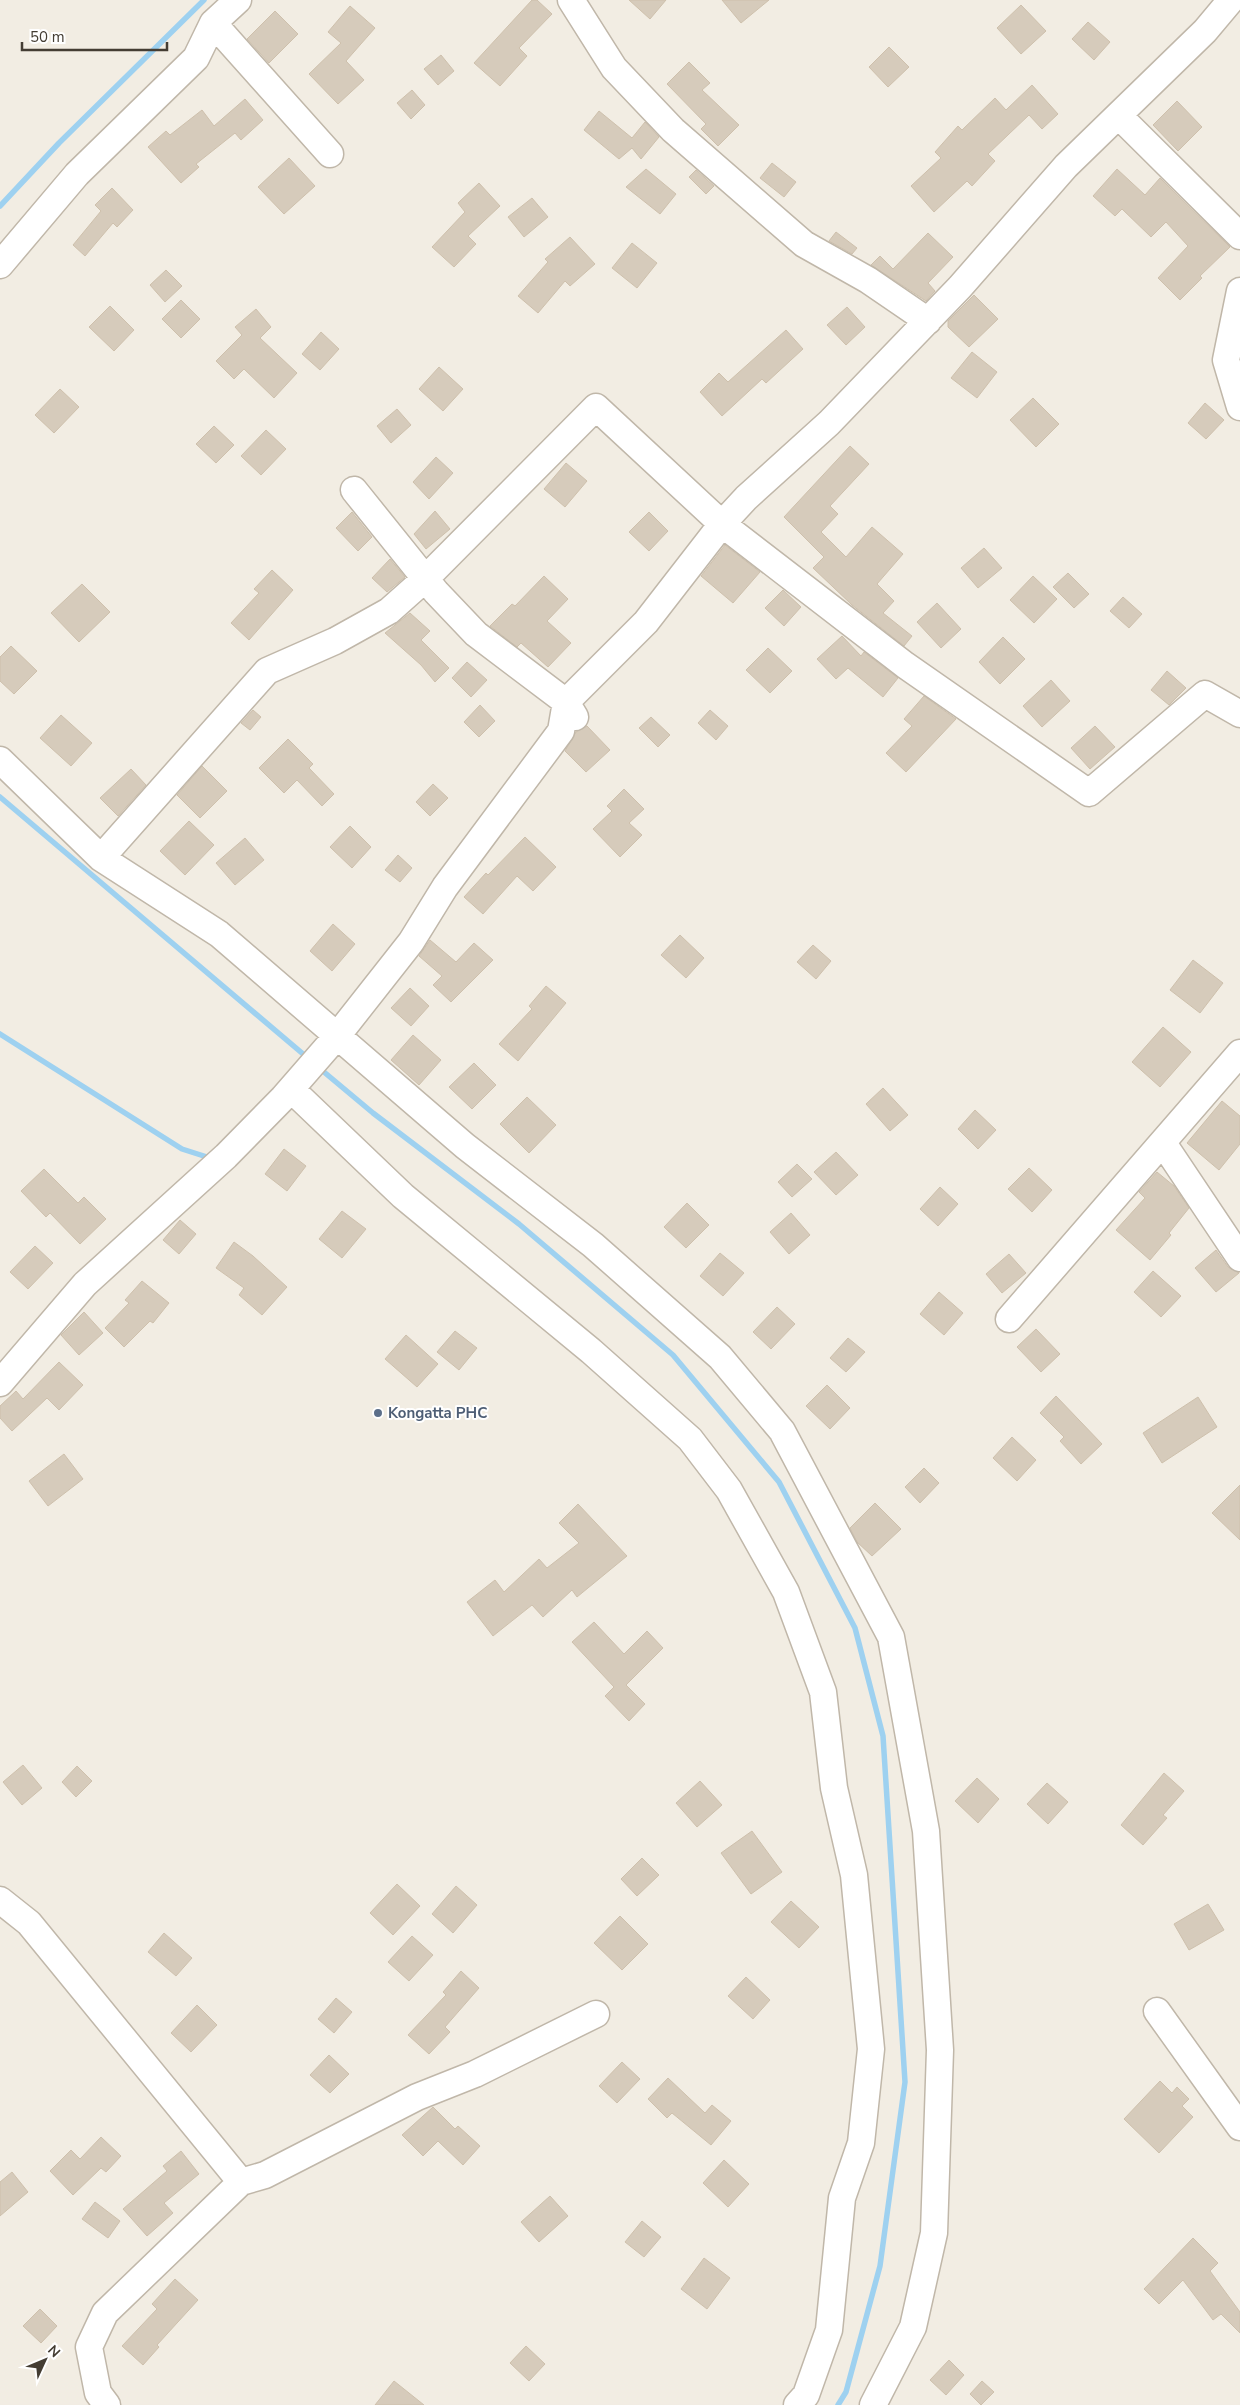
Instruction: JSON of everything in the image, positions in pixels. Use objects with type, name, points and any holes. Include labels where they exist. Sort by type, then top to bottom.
[{"type":"street","points":[[0,265],[77,174],[196,58],[213,23],[238,0]]},
{"type":"street","points":[[571,0],[614,68],[673,130],[804,244],[868,280],[928,321]]},
{"type":"street","points":[[0,1383],[85,1284],[226,1156],[291,1089],[331,1043],[411,942],[445,888],[561,731],[572,713],[722,524],[746,498],[829,423],[928,321],[1066,166],[1205,31],[1232,0]]},
{"type":"street","points":[[213,23],[330,154]]},
{"type":"street","points":[[1118,116],[1240,236]]},
{"type":"street","points":[[1240,291],[1226,360],[1240,407]]},
{"type":"street","points":[[101,858],[267,671],[335,641],[389,611],[426,578],[596,407],[722,524],[906,665],[1089,794],[1206,694],[1240,714]]},
{"type":"street","points":[[354,490],[436,592],[476,634],[572,713]]},
{"type":"street","points":[[0,760],[101,858],[219,934],[331,1043],[593,1245],[720,1357],[782,1430],[891,1637],[926,1831],[940,2050],[934,2233],[912,2327],[873,2405]]},
{"type":"street","points":[[1009,1319],[1163,1143],[1196,1101],[1240,1053]]},
{"type":"street","points":[[291,1089],[403,1196],[591,1350],[690,1439],[729,1490],[786,1592],[823,1692],[834,1788],[854,1875],[871,2049],[861,2144],[842,2198],[829,2330],[806,2395],[797,2405]]},
{"type":"street","points":[[1163,1143],[1240,1258]]},
{"type":"street","points":[[0,1900],[29,1923],[241,2182]]},
{"type":"street","points":[[1157,2011],[1240,2127]]},
{"type":"street","points":[[107,2405],[98,2393],[89,2348],[105,2313],[241,2182],[265,2175],[417,2097],[475,2074],[596,2014]]},
{"type":"building","points":[[532,0],[537,0],[552,14],[519,48],[527,56],[500,86],[474,63]]},
{"type":"building","points":[[629,0],[666,0],[650,19]]},
{"type":"building","points":[[722,0],[769,0],[741,23]]},
{"type":"building","points":[[1021,5],[1046,31],[1021,54],[997,28]]},
{"type":"building","points":[[350,6],[375,28],[346,61],[364,80],[338,104],[309,74],[341,43],[328,32]]},
{"type":"building","points":[[275,11],[298,34],[269,63],[247,39]]},
{"type":"building","points":[[1088,22],[1110,42],[1094,60],[1072,39]]},
{"type":"building","points":[[889,47],[909,67],[888,87],[869,67]]},
{"type":"building","points":[[441,55],[454,71],[438,85],[424,69]]},
{"type":"building","points":[[689,62],[710,83],[702,90],[739,125],[718,146],[701,129],[706,124],[667,84]]},
{"type":"building","points":[[1032,85],[1058,114],[1042,129],[1029,115],[988,154],[995,161],[972,186],[967,181],[934,212],[911,186],[941,158],[935,152],[958,126],[962,130],[995,98],[1006,110]]},
{"type":"building","points":[[412,90],[425,105],[411,119],[397,103]]},
{"type":"building","points":[[245,99],[263,120],[241,140],[235,133],[196,164],[199,167],[181,183],[148,147],[166,131],[170,135],[202,110],[214,126]]},
{"type":"building","points":[[1177,101],[1202,127],[1178,151],[1153,125]]},
{"type":"building","points":[[599,111],[632,138],[645,122],[659,137],[641,159],[632,148],[619,159],[584,130]]},
{"type":"building","points":[[289,158],[315,186],[284,214],[258,187]]},
{"type":"building","points":[[772,163],[796,182],[784,197],[760,178]]},
{"type":"building","points":[[646,169],[676,194],[660,214],[626,187]]},
{"type":"building","points":[[1117,169],[1145,195],[1160,178],[1230,247],[1200,276],[1202,278],[1180,300],[1158,278],[1188,246],[1166,222],[1151,237],[1122,209],[1115,216],[1093,196]]},
{"type":"building","points":[[696,170],[714,186],[706,194],[689,177]]},
{"type":"building","points":[[479,183],[500,206],[468,236],[476,244],[454,267],[432,247],[465,212],[458,203]]},
{"type":"building","points":[[112,188],[133,210],[117,227],[113,223],[85,256],[73,245],[101,211],[95,205]]},
{"type":"building","points":[[532,198],[548,217],[524,237],[508,217]]},
{"type":"building","points":[[836,232],[857,248],[852,254],[829,241]]},
{"type":"building","points":[[928,233],[953,257],[928,283],[935,291],[926,301],[871,265],[880,256],[893,269]]},
{"type":"building","points":[[570,237],[595,264],[570,286],[565,281],[538,313],[518,296],[548,262],[545,259]]},
{"type":"building","points":[[632,243],[657,263],[637,288],[612,268]]},
{"type":"building","points":[[166,270],[182,286],[165,302],[150,285]]},
{"type":"building","points":[[974,295],[998,319],[969,347],[948,327],[948,321]]},
{"type":"building","points":[[181,300],[200,319],[181,338],[162,319]]},
{"type":"building","points":[[110,306],[134,330],[114,351],[89,327]]},
{"type":"building","points":[[847,307],[865,327],[846,345],[827,325]]},
{"type":"building","points":[[256,309],[271,327],[260,338],[297,373],[274,398],[244,369],[234,379],[216,361],[242,335],[235,327]]},
{"type":"building","points":[[786,330],[803,349],[766,383],[762,379],[722,416],[700,392],[719,373],[728,382]]},
{"type":"building","points":[[321,332],[339,349],[320,370],[302,354]]},
{"type":"building","points":[[972,352],[997,372],[977,398],[951,378]]},
{"type":"building","points":[[439,367],[463,389],[443,411],[419,389]]},
{"type":"building","points":[[60,389],[79,407],[54,433],[35,415]]},
{"type":"building","points":[[1033,398],[1059,424],[1036,447],[1010,420]]},
{"type":"building","points":[[1205,403],[1224,420],[1206,439],[1188,423]]},
{"type":"building","points":[[397,409],[411,425],[391,443],[377,426]]},
{"type":"building","points":[[214,426],[234,445],[216,463],[196,444]]},
{"type":"building","points":[[266,430],[286,449],[261,475],[241,456]]},
{"type":"building","points":[[850,446],[869,464],[830,506],[838,514],[821,532],[846,557],[872,527],[903,554],[877,584],[894,601],[883,613],[912,636],[904,646],[852,605],[813,568],[824,557],[784,517]]},
{"type":"building","points":[[436,457],[453,473],[429,499],[413,482]]},
{"type":"building","points":[[566,463],[587,481],[565,507],[544,489]]},
{"type":"building","points":[[435,511],[450,529],[426,549],[414,534]]},
{"type":"building","points":[[352,512],[372,537],[358,551],[336,528]]},
{"type":"building","points":[[649,512],[668,531],[649,551],[629,532]]},
{"type":"building","points":[[725,545],[760,572],[733,603],[701,576]]},
{"type":"building","points":[[984,548],[1002,568],[978,588],[961,568]]},
{"type":"building","points":[[390,559],[405,577],[387,592],[372,578]]},
{"type":"building","points":[[272,570],[293,590],[249,640],[231,623],[259,593],[254,589]]},
{"type":"building","points":[[1068,573],[1089,594],[1074,608],[1053,587]]},
{"type":"building","points":[[544,576],[568,599],[547,621],[571,643],[548,667],[521,643],[517,647],[490,626],[512,604],[515,606]]},
{"type":"building","points":[[1033,576],[1057,599],[1034,623],[1010,600]]},
{"type":"building","points":[[82,584],[110,612],[79,642],[51,613]]},
{"type":"building","points":[[783,590],[801,607],[784,626],[765,608]]},
{"type":"building","points":[[1123,597],[1142,614],[1129,628],[1110,611]]},
{"type":"building","points":[[937,603],[961,629],[941,648],[917,622]]},
{"type":"building","points":[[410,613],[430,631],[421,640],[449,668],[435,682],[421,665],[385,633]]},
{"type":"building","points":[[842,636],[861,656],[864,652],[898,678],[883,697],[848,668],[836,679],[817,659]]},
{"type":"building","points":[[1003,637],[1025,659],[1000,684],[979,662]]},
{"type":"building","points":[[11,646],[37,671],[14,694],[0,681],[0,657]]},
{"type":"building","points":[[768,648],[792,671],[770,693],[746,670]]},
{"type":"building","points":[[467,662],[487,680],[471,697],[452,678]]},
{"type":"building","points":[[1167,671],[1186,688],[1169,705],[1151,690]]},
{"type":"building","points":[[1051,680],[1070,701],[1042,727],[1023,706]]},
{"type":"building","points":[[924,696],[956,719],[906,772],[886,753],[912,726],[904,719]]},
{"type":"building","points":[[480,705],[495,721],[479,737],[464,722]]},
{"type":"building","points":[[253,710],[261,717],[250,730],[241,723]]},
{"type":"building","points":[[710,710],[728,726],[716,740],[698,723]]},
{"type":"building","points":[[61,715],[92,743],[71,766],[40,738]]},
{"type":"building","points":[[651,717],[670,735],[658,747],[639,728]]},
{"type":"building","points":[[587,726],[610,750],[586,772],[565,751],[576,732]]},
{"type":"building","points":[[1095,726],[1115,747],[1090,769],[1071,748]]},
{"type":"building","points":[[288,739],[313,764],[309,768],[334,794],[322,806],[297,780],[284,793],[259,768]]},
{"type":"building","points":[[202,766],[227,791],[200,818],[177,795]]},
{"type":"building","points":[[131,769],[146,785],[118,816],[100,798]]},
{"type":"building","points":[[433,784],[448,798],[430,816],[416,802]]},
{"type":"building","points":[[624,789],[644,809],[629,823],[642,835],[620,857],[593,829],[612,811],[607,806]]},
{"type":"building","points":[[189,821],[214,845],[185,875],[160,851]]},
{"type":"building","points":[[350,826],[371,847],[352,868],[330,847]]},
{"type":"building","points":[[525,837],[556,867],[533,891],[517,876],[483,914],[464,897],[486,873],[488,875]]},
{"type":"building","points":[[245,838],[264,860],[235,885],[216,863]]},
{"type":"building","points":[[398,855],[412,868],[400,882],[385,870]]},
{"type":"building","points":[[333,924],[355,944],[332,971],[310,951]]},
{"type":"building","points":[[680,935],[704,958],[686,978],[661,955]]},
{"type":"building","points":[[430,940],[456,962],[474,943],[493,960],[451,1002],[433,985],[442,976],[419,956]]},
{"type":"building","points":[[813,945],[831,961],[816,979],[797,962]]},
{"type":"building","points":[[1193,960],[1223,983],[1200,1013],[1170,990]]},
{"type":"building","points":[[546,986],[566,1003],[518,1061],[499,1044],[532,1009],[529,1006]]},
{"type":"building","points":[[410,988],[429,1006],[411,1026],[391,1008]]},
{"type":"building","points":[[1163,1027],[1191,1052],[1160,1087],[1132,1062]]},
{"type":"building","points":[[413,1035],[441,1060],[419,1085],[391,1060]]},
{"type":"building","points":[[474,1063],[496,1085],[472,1109],[449,1087]]},
{"type":"building","points":[[883,1088],[908,1115],[890,1131],[866,1104]]},
{"type":"building","points":[[527,1097],[556,1125],[529,1153],[500,1124]]},
{"type":"building","points":[[1222,1101],[1240,1116],[1240,1144],[1219,1170],[1187,1143]]},
{"type":"building","points":[[975,1110],[996,1130],[978,1149],[958,1129]]},
{"type":"building","points":[[284,1149],[306,1166],[287,1191],[265,1174]]},
{"type":"building","points":[[836,1152],[858,1175],[836,1195],[814,1172]]},
{"type":"building","points":[[797,1164],[812,1179],[792,1197],[778,1182]]},
{"type":"building","points":[[1029,1168],[1052,1190],[1032,1212],[1008,1189]]},
{"type":"building","points":[[44,1169],[78,1203],[84,1197],[106,1219],[80,1244],[50,1213],[46,1217],[21,1191]]},
{"type":"building","points":[[1157,1172],[1174,1186],[1189,1208],[1169,1233],[1171,1235],[1150,1260],[1116,1230],[1145,1198],[1139,1192]]},
{"type":"building","points":[[940,1187],[958,1204],[938,1226],[920,1209]]},
{"type":"building","points":[[687,1203],[709,1225],[686,1248],[664,1227]]},
{"type":"building","points":[[342,1211],[366,1229],[342,1258],[319,1239]]},
{"type":"building","points":[[791,1213],[810,1235],[789,1254],[770,1232]]},
{"type":"building","points":[[180,1220],[196,1234],[179,1254],[163,1240]]},
{"type":"building","points":[[234,1242],[253,1256],[287,1287],[262,1315],[239,1295],[244,1288],[216,1268]]},
{"type":"building","points":[[35,1246],[53,1263],[28,1289],[10,1272]]},
{"type":"building","points":[[1216,1250],[1228,1267],[1239,1273],[1216,1292],[1195,1268]]},
{"type":"building","points":[[720,1253],[744,1273],[723,1296],[700,1276]]},
{"type":"building","points":[[1009,1254],[1026,1273],[1002,1293],[986,1274]]},
{"type":"building","points":[[1153,1271],[1181,1296],[1161,1317],[1134,1292]]},
{"type":"building","points":[[142,1281],[169,1303],[153,1323],[150,1321],[124,1347],[105,1328],[129,1303],[125,1300]]},
{"type":"building","points":[[939,1292],[963,1313],[944,1335],[920,1314]]},
{"type":"building","points":[[777,1307],[795,1324],[771,1349],[753,1332]]},
{"type":"building","points":[[84,1312],[103,1333],[79,1355],[61,1335]]},
{"type":"building","points":[[1036,1329],[1060,1354],[1041,1372],[1017,1347]]},
{"type":"building","points":[[455,1331],[477,1348],[459,1370],[437,1352]]},
{"type":"building","points":[[406,1335],[438,1364],[417,1387],[385,1359]]},
{"type":"building","points":[[848,1338],[865,1352],[846,1372],[830,1358]]},
{"type":"building","points":[[59,1362],[83,1385],[59,1410],[47,1398],[12,1431],[0,1418],[0,1406],[16,1391],[23,1399]]},
{"type":"building","points":[[827,1385],[850,1408],[830,1429],[806,1406]]},
{"type":"building","points":[[1056,1396],[1102,1444],[1081,1464],[1060,1441],[1064,1437],[1040,1413]]},
{"type":"building","points":[[1198,1397],[1217,1427],[1162,1463],[1143,1433]]},
{"type":"building","points":[[1012,1437],[1036,1460],[1017,1481],[993,1458]]},
{"type":"building","points":[[64,1454],[83,1479],[48,1506],[29,1481]]},
{"type":"building","points":[[924,1468],[939,1483],[920,1503],[905,1487]]},
{"type":"building","points":[[1240,1485],[1240,1540],[1212,1513]]},
{"type":"building","points":[[875,1503],[901,1529],[872,1556],[857,1542],[850,1528]]},
{"type":"building","points":[[578,1504],[627,1556],[577,1597],[572,1590],[543,1617],[532,1605],[493,1636],[467,1602],[495,1580],[504,1592],[539,1559],[547,1568],[579,1543],[559,1523]]},
{"type":"building","points":[[594,1622],[624,1654],[647,1631],[663,1648],[626,1685],[645,1704],[629,1721],[605,1696],[614,1687],[572,1642]]},
{"type":"building","points":[[23,1765],[42,1788],[22,1805],[3,1782]]},
{"type":"building","points":[[77,1766],[92,1781],[76,1797],[62,1782]]},
{"type":"building","points":[[1164,1773],[1184,1791],[1163,1815],[1167,1818],[1143,1845],[1121,1825]]},
{"type":"building","points":[[977,1778],[999,1799],[978,1823],[955,1801]]},
{"type":"building","points":[[700,1781],[722,1805],[697,1827],[676,1803]]},
{"type":"building","points":[[1047,1783],[1068,1802],[1048,1824],[1027,1804]]},
{"type":"building","points":[[752,1831],[782,1872],[751,1894],[721,1853]]},
{"type":"building","points":[[642,1858],[659,1875],[637,1896],[621,1879]]},
{"type":"building","points":[[397,1884],[420,1906],[393,1935],[370,1913]]},
{"type":"building","points":[[456,1886],[477,1905],[453,1933],[432,1914]]},
{"type":"building","points":[[791,1901],[819,1927],[799,1948],[771,1922]]},
{"type":"building","points":[[1208,1904],[1224,1930],[1189,1950],[1174,1924]]},
{"type":"building","points":[[620,1916],[648,1944],[622,1970],[594,1943]]},
{"type":"building","points":[[164,1933],[192,1958],[176,1976],[148,1952]]},
{"type":"building","points":[[412,1936],[433,1955],[409,1981],[388,1962]]},
{"type":"building","points":[[461,1971],[479,1988],[445,2027],[450,2032],[429,2054],[408,2035],[446,1995],[443,1992]]},
{"type":"building","points":[[746,1977],[770,2000],[753,2019],[728,1996]]},
{"type":"building","points":[[336,1998],[352,2012],[334,2033],[318,2019]]},
{"type":"building","points":[[197,2005],[217,2025],[191,2052],[171,2033]]},
{"type":"building","points":[[329,2055],[349,2074],[330,2093],[310,2075]]},
{"type":"building","points":[[622,2062],[640,2079],[617,2103],[599,2086]]},
{"type":"building","points":[[668,2078],[705,2113],[712,2105],[731,2121],[711,2145],[672,2113],[667,2118],[648,2099]]},
{"type":"building","points":[[1160,2081],[1172,2093],[1177,2087],[1189,2099],[1182,2106],[1193,2117],[1159,2153],[1124,2119]]},
{"type":"building","points":[[433,2107],[455,2129],[458,2126],[480,2146],[463,2165],[438,2141],[423,2156],[402,2135]]},
{"type":"building","points":[[101,2137],[121,2156],[106,2172],[101,2168],[73,2195],[50,2171],[71,2150],[80,2159]]},
{"type":"building","points":[[181,2151],[199,2174],[164,2203],[173,2213],[147,2236],[123,2209],[167,2171],[163,2166]]},
{"type":"building","points":[[724,2160],[749,2184],[728,2207],[703,2183]]},
{"type":"building","points":[[12,2172],[28,2192],[0,2216],[0,2182]]},
{"type":"building","points":[[550,2196],[568,2216],[539,2242],[521,2222]]},
{"type":"building","points":[[95,2202],[120,2221],[108,2238],[82,2219]]},
{"type":"building","points":[[642,2221],[661,2237],[644,2257],[625,2242]]},
{"type":"building","points":[[1193,2238],[1218,2263],[1210,2271],[1240,2312],[1240,2333],[1221,2314],[1213,2320],[1183,2280],[1159,2304],[1144,2289]]},
{"type":"building","points":[[704,2258],[730,2278],[707,2309],[681,2289]]},
{"type":"building","points":[[175,2279],[198,2300],[157,2345],[159,2347],[143,2365],[122,2346],[157,2309],[152,2304]]},
{"type":"building","points":[[40,2309],[57,2326],[41,2343],[23,2326]]},
{"type":"building","points":[[526,2346],[545,2364],[529,2381],[510,2363]]},
{"type":"building","points":[[949,2360],[964,2375],[946,2395],[930,2380]]},
{"type":"building","points":[[394,2381],[424,2405],[375,2405]]},
{"type":"building","points":[[982,2381],[994,2392],[981,2405],[970,2394]]},
{"type":"waterway","points":[[0,206],[59,143],[204,0]]},
{"type":"waterway","points":[[0,797],[309,1059]]},
{"type":"waterway","points":[[0,1034],[182,1149],[207,1157]]},
{"type":"waterway","points":[[318,1067],[373,1113],[519,1224],[673,1355],[779,1482],[855,1628],[883,1736],[905,2082],[880,2266],[846,2392],[838,2405]]},
{"type":"place","name":"Kongatta PHC","points":[[378,1413]]}]
